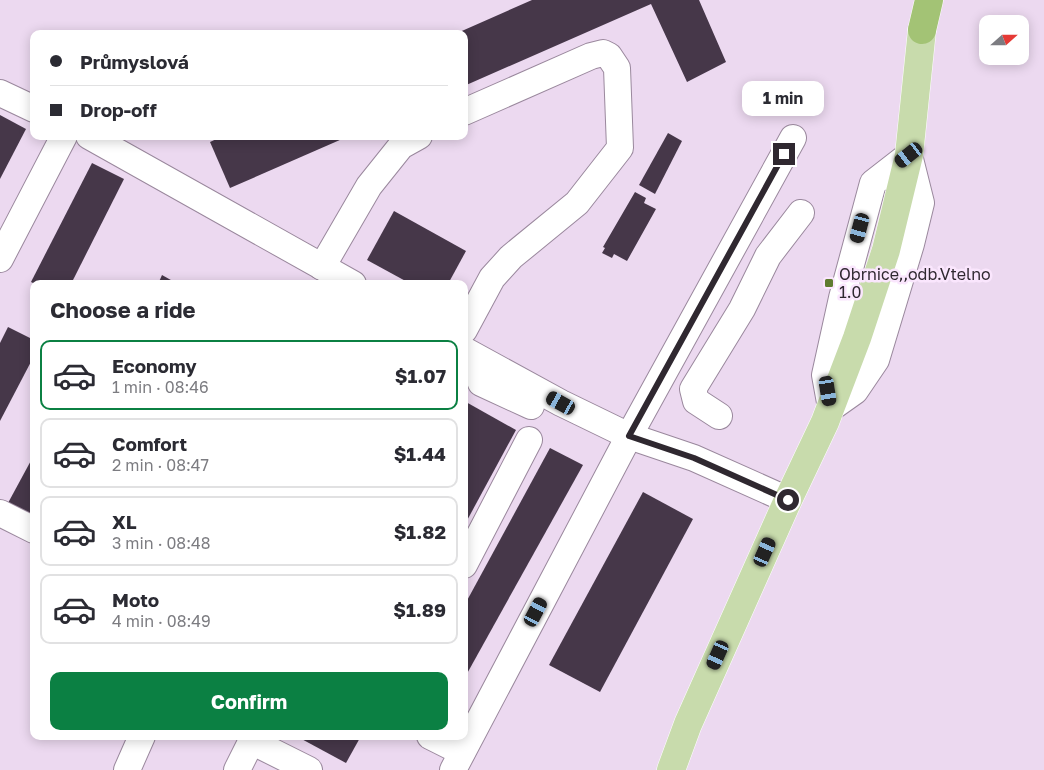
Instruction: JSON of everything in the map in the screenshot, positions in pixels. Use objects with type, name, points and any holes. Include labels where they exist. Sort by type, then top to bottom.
[{"type":"highway","points":[[919,0],[922,30]]},
{"type":"highway","points":[[922,30],[929,0]]},
{"type":"main road","points":[[670,770],[688,724],[830,408],[857,338],[886,250],[909,155],[922,30]]},
{"type":"lane","points":[[468,110],[591,56],[603,53],[609,56],[617,68],[620,148],[577,203],[511,257],[492,278],[468,338]]},
{"type":"lane","points":[[0,93],[30,107]]},
{"type":"lane","points":[[434,740],[458,761],[629,436],[793,138]]},
{"type":"lane","points":[[0,260],[62,140]]},
{"type":"lane","points":[[96,140],[346,280]]},
{"type":"lane","points":[[322,267],[369,186],[401,146],[412,140]]},
{"type":"lane","points":[[719,416],[696,401],[693,389],[742,309],[768,256],[801,213]]},
{"type":"lane","points":[[468,347],[561,403],[629,436],[694,458],[788,500]]},
{"type":"lane","points":[[468,557],[529,440]]},
{"type":"lane","points":[[0,513],[30,528]]},
{"type":"lane","points":[[127,770],[140,740]]},
{"type":"lane","points":[[237,770],[252,740]]},
{"type":"lane","points":[[254,740],[309,770]]},
{"type":"building","points":[[532,0],[699,0],[726,62],[687,82],[651,4],[468,84],[468,30],[464,30]]},
{"type":"building","points":[[0,115],[26,129],[0,179]]},
{"type":"building","points":[[668,133],[682,141],[655,194],[639,185]]},
{"type":"building","points":[[214,140],[340,140],[230,188],[210,142]]},
{"type":"building","points":[[92,163],[124,179],[73,280],[32,280]]},
{"type":"building","points":[[635,192],[646,198],[644,203],[656,209],[627,261],[614,254],[612,258],[602,253],[605,248],[603,247]]},
{"type":"building","points":[[394,211],[466,251],[450,280],[404,280],[367,260]]},
{"type":"building","points":[[162,275],[171,280],[160,280]]},
{"type":"building","points":[[8,327],[30,338],[30,364],[0,421],[0,343]]},
{"type":"building","points":[[468,403],[516,430],[468,519]]},
{"type":"building","points":[[550,448],[583,465],[468,672],[468,599]]},
{"type":"building","points":[[30,462],[30,514],[8,503]]},
{"type":"building","points":[[643,492],[693,519],[600,692],[549,665]]},
{"type":"building","points":[[303,740],[359,740],[346,763]]},
{"type":"place","name":"Obrnice,,odb.Vtelno 1.0","points":[[829,283]]},
{"type":"route","points":[[784,154],[629,436],[694,458],[788,500]]}]
